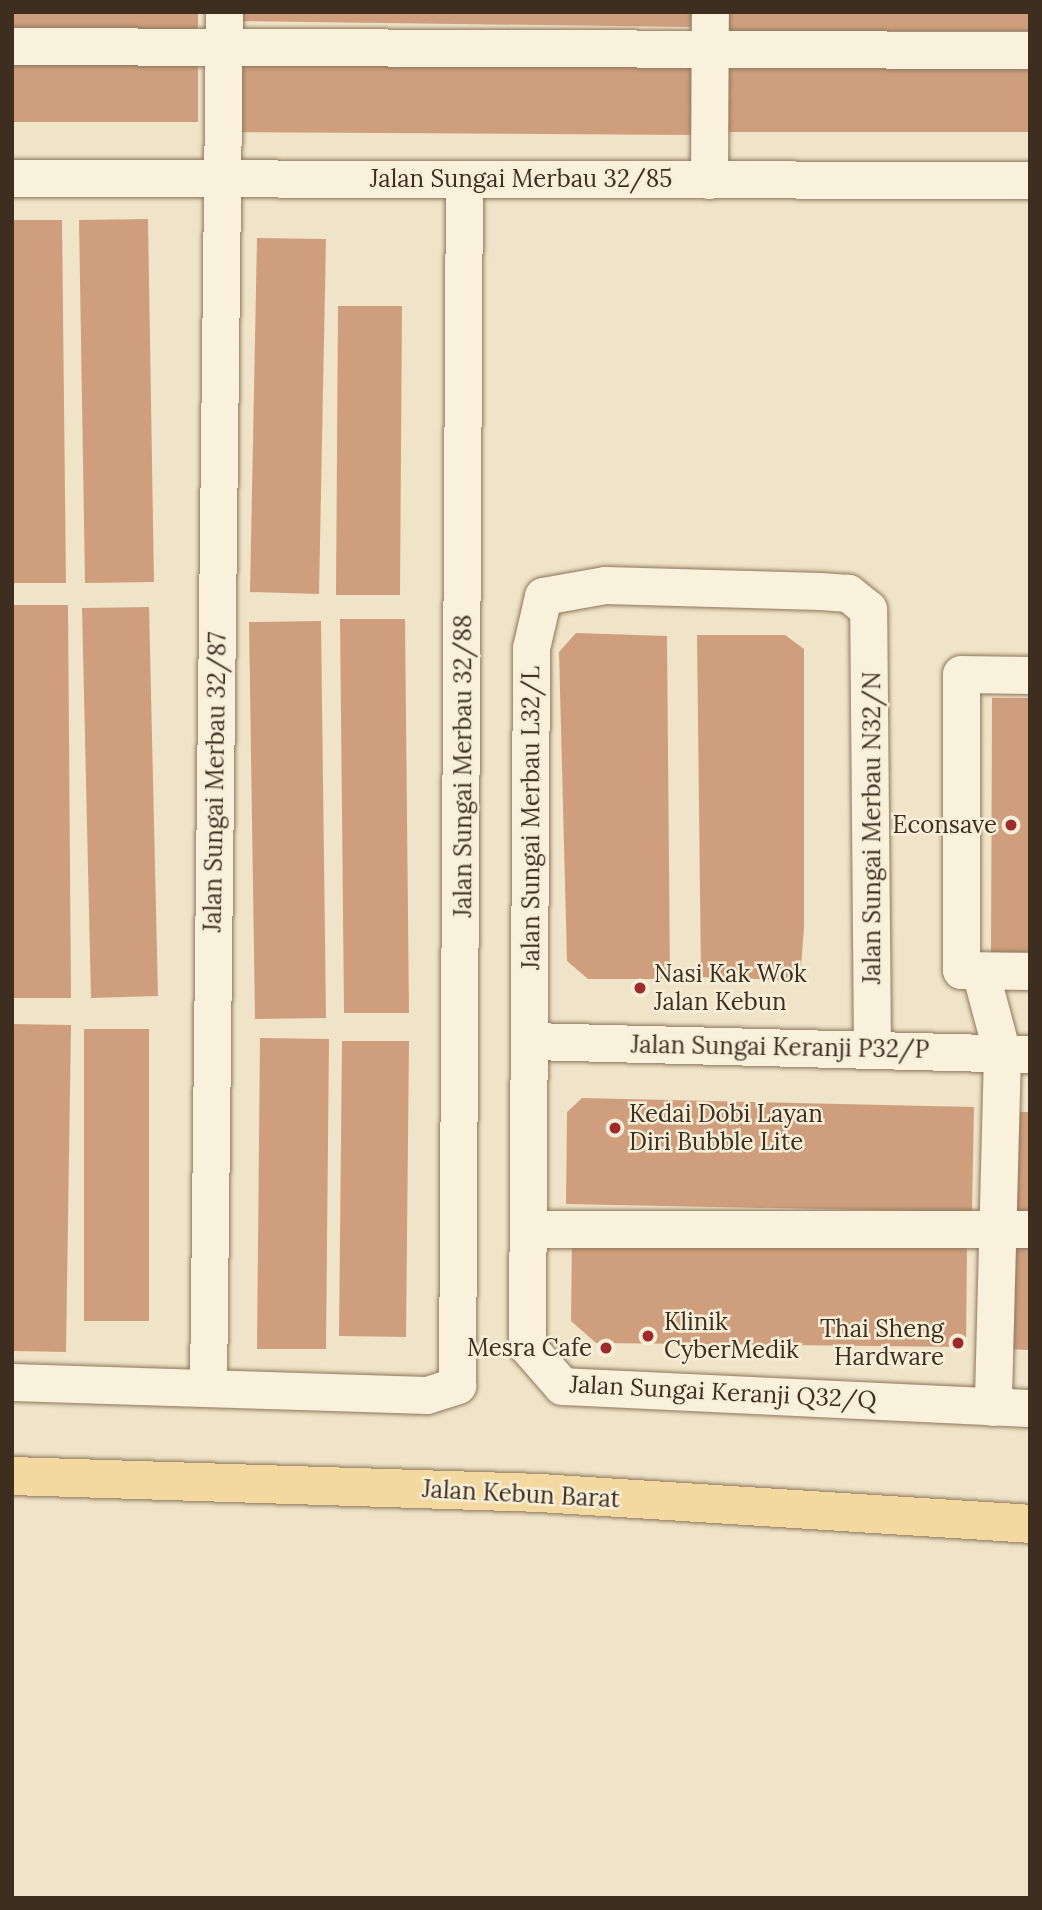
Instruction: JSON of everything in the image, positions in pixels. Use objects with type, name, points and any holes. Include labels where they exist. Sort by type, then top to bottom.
[{"type":"main road","name":"Jalan Kebun Barat","points":[[12,1476],[540,1493],[1030,1524]]},
{"type":"street","points":[[12,46],[224,29],[710,30],[1030,50]]},
{"type":"street","name":"Jalan Sungai Merbau 32/87","points":[[208,1387],[224,29]]},
{"type":"street","points":[[709,180],[710,30]]},
{"type":"street","name":"Jalan Sungai Merbau 32/85","points":[[12,178],[1030,180]]},
{"type":"street","name":"Jalan Sungai Merbau 32/88","points":[[208,1387],[427,1395],[457,1385],[461,1354],[464,178]]},
{"type":"street","name":"Jalan Sungai Merbau L32/L","points":[[531,1041],[531,648],[543,596],[605,585],[820,591],[848,593],[868,609]]},
{"type":"street","name":"Jalan Sungai Merbau N32/N","points":[[868,609],[872,1048]]},
{"type":"street","points":[[1030,675],[961,674],[961,970],[1030,971]]},
{"type":"street","points":[[980,971],[1016,1053],[1014,1229],[993,1407]]},
{"type":"street","name":"Jalan Sungai Keranji P32/P","points":[[531,1041],[1016,1053]]},
{"type":"street","name":"Jalan Sungai Keranji Q32/Q","points":[[531,1041],[527,1346],[562,1386],[1030,1408]]},
{"type":"street","points":[[528,1229],[1014,1229]]},
{"type":"street","points":[[12,1382],[208,1387]]},
{"type":"building","points":[[12,12],[198,12],[198,31],[12,31]]},
{"type":"building","points":[[232,12],[692,12],[691,27],[232,21]]},
{"type":"building","points":[[722,12],[1030,12],[1030,31],[722,31]]},
{"type":"building","points":[[12,51],[198,51],[198,122],[12,122]]},
{"type":"building","points":[[231,53],[691,55],[691,135],[230,132]]},
{"type":"building","points":[[720,54],[1030,54],[1030,132],[720,132]]},
{"type":"building","points":[[148,219],[154,582],[85,583],[79,220]]},
{"type":"building","points":[[12,220],[62,220],[66,583],[12,583]]},
{"type":"building","points":[[257,238],[326,239],[319,594],[250,592]]},
{"type":"building","points":[[338,306],[402,306],[400,595],[336,595]]},
{"type":"building","points":[[12,605],[68,605],[71,998],[12,998]]},
{"type":"building","points":[[149,607],[158,996],[91,998],[82,608]]},
{"type":"building","points":[[340,619],[405,619],[409,1013],[344,1013]]},
{"type":"building","points":[[321,621],[326,1018],[255,1019],[249,622]]},
{"type":"building","points":[[576,633],[667,636],[670,979],[588,979],[567,961],[559,652]]},
{"type":"building","points":[[697,635],[785,635],[804,649],[804,927],[801,967],[785,980],[701,977]]},
{"type":"building","name":"Econsave","points":[[992,698],[1030,698],[1030,952],[991,952]]},
{"type":"building","points":[[12,1024],[71,1025],[66,1352],[12,1351]]},
{"type":"building","points":[[84,1029],[149,1029],[149,1321],[84,1321]]},
{"type":"building","points":[[260,1038],[329,1039],[326,1349],[257,1349]]},
{"type":"building","points":[[342,1041],[409,1041],[406,1337],[339,1336]]},
{"type":"building","points":[[582,1098],[974,1107],[972,1212],[566,1204],[567,1112]]},
{"type":"building","points":[[1005,1112],[1030,1112],[1030,1216],[1002,1216]]},
{"type":"building","points":[[572,1238],[967,1242],[966,1347],[596,1343],[571,1321]]},
{"type":"building","points":[[1002,1245],[1030,1246],[1030,1350],[999,1349]]},
{"type":"place","name":"Econsave","points":[[1011,825]]},
{"type":"place","name":"Nasi Kak Wok Jalan Kebun","points":[[640,988]]},
{"type":"place","name":"Kedai Dobi Layan Diri Bubble Lite","points":[[615,1128]]},
{"type":"place","name":"Klinik CyberMedik","points":[[648,1336]]},
{"type":"place","name":"Thai Sheng Hardware","points":[[958,1343]]},
{"type":"place","name":"Mesra Cafe","points":[[606,1348]]}]
